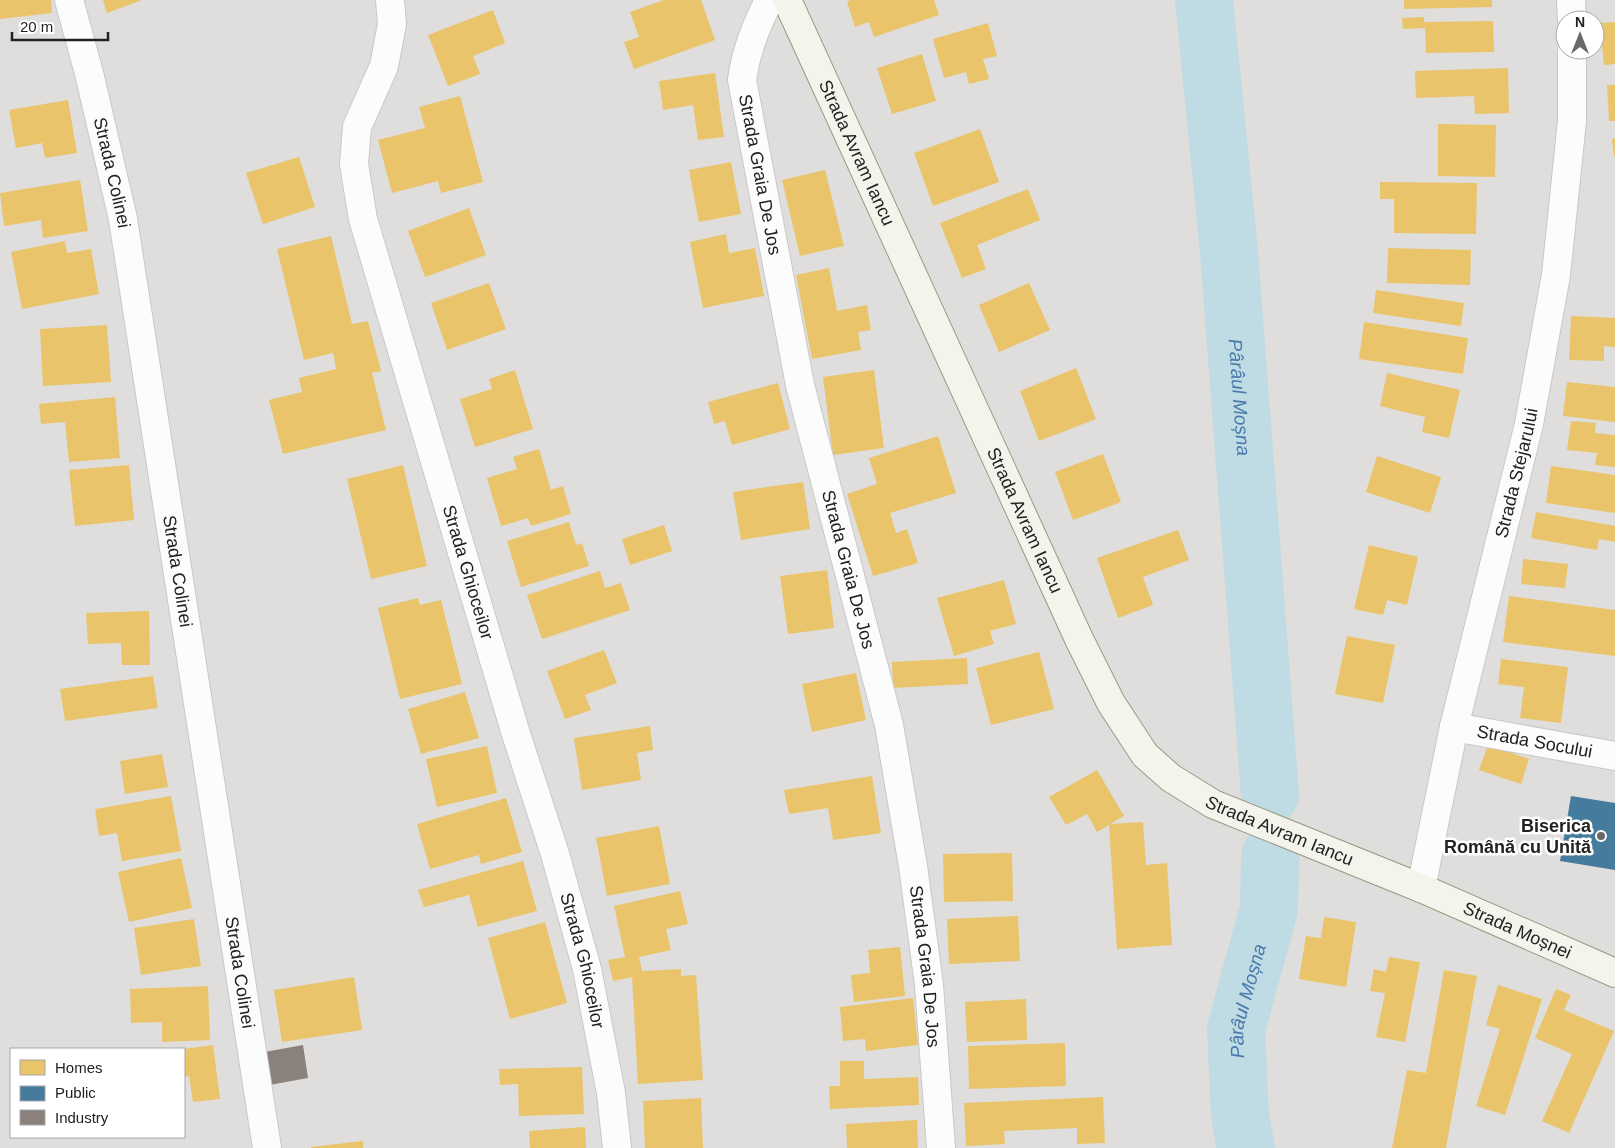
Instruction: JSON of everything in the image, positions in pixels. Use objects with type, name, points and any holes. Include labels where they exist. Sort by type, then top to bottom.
[{"type":"main road","name":"Strada Avram Iancu","points":[[787,0],[1079,639],[1112,703],[1145,755],[1171,778],[1213,804],[1421,888]]},
{"type":"main road","name":"Strada Moșnei","points":[[1421,888],[1615,973]]},
{"type":"street","name":"Strada Colinei","points":[[69,0],[90,73],[122,219],[267,1148]]},
{"type":"street","name":"Strada Ghioceilor","points":[[390,0],[392,24],[384,66],[357,127],[354,164],[362,219],[584,959],[612,1092],[617,1148]]},
{"type":"street","name":"Strada Graia De Jos","points":[[769,0],[748,45],[742,80],[800,385],[889,725],[913,866],[929,986],[941,1148]]},
{"type":"street","name":"Strada Stejarului","points":[[1421,888],[1454,727],[1529,424],[1556,275],[1572,121],[1572,60]]},
{"type":"street","name":"Strada Socului","points":[[1454,727],[1615,756]]},
{"type":"shaded area","points":[[0,0],[1615,0],[1615,1148],[0,1148]]},
{"type":"building: Homes","points":[[0,0],[51,0],[52,13],[0,19]]},
{"type":"building: Homes","points":[[103,0],[142,0],[107,13]]},
{"type":"building: Homes","points":[[664,0],[701,0],[715,40],[634,69],[624,42],[639,37],[630,12]]},
{"type":"building: Homes","points":[[851,0],[934,0],[939,15],[874,37],[869,22],[855,27],[847,2]]},
{"type":"building: Homes","points":[[1404,0],[1492,0],[1492,7],[1404,9]]},
{"type":"building: Homes","points":[[493,10],[505,43],[473,56],[480,74],[448,86],[428,35]]},
{"type":"building: Homes","points":[[1424,17],[1424,22],[1493,21],[1494,52],[1426,53],[1425,28],[1403,29],[1402,18]]},
{"type":"building: Homes","points":[[1615,22],[1615,64],[1604,65],[1605,23]]},
{"type":"building: Homes","points":[[988,23],[997,56],[983,59],[989,79],[969,84],[966,72],[944,78],[933,39]]},
{"type":"building: Homes","points":[[922,54],[936,101],[892,114],[877,68]]},
{"type":"building: Homes","points":[[1508,68],[1509,113],[1475,114],[1474,96],[1416,98],[1415,71]]},
{"type":"building: Homes","points":[[715,73],[724,137],[698,140],[693,105],[663,110],[659,81]]},
{"type":"building: Homes","points":[[1607,85],[1615,85],[1615,121],[1609,121]]},
{"type":"building: Homes","points":[[460,96],[483,182],[441,193],[438,181],[392,193],[378,140],[425,128],[419,107]]},
{"type":"building: Homes","points":[[68,100],[77,153],[45,158],[42,143],[16,148],[9,110]]},
{"type":"building: Homes","points":[[1438,124],[1496,125],[1495,177],[1438,176]]},
{"type":"building: Homes","points":[[980,129],[999,182],[933,206],[914,153]]},
{"type":"building: Homes","points":[[1615,138],[1615,156],[1614,156],[1612,139]]},
{"type":"building: Homes","points":[[299,157],[315,207],[263,224],[246,173]]},
{"type":"building: Homes","points":[[731,162],[741,214],[699,222],[689,170]]},
{"type":"building: Homes","points":[[825,170],[844,246],[800,256],[782,180]]},
{"type":"building: Homes","points":[[80,180],[88,231],[43,238],[41,220],[4,226],[0,193]]},
{"type":"building: Homes","points":[[1380,182],[1477,183],[1476,234],[1394,233],[1394,199],[1380,199]]},
{"type":"building: Homes","points":[[1028,189],[1040,220],[977,245],[986,269],[962,278],[940,223]]},
{"type":"building: Homes","points":[[469,208],[486,255],[425,277],[408,231]]},
{"type":"building: Homes","points":[[726,234],[729,253],[755,248],[764,296],[703,308],[690,242]]},
{"type":"building: Homes","points":[[331,236],[352,324],[368,321],[381,371],[372,373],[386,430],[283,454],[269,400],[302,392],[299,378],[336,369],[333,353],[304,360],[277,249]]},
{"type":"building: Homes","points":[[65,241],[67,253],[91,249],[99,294],[22,309],[11,252]]},
{"type":"building: Homes","points":[[1388,248],[1471,250],[1470,285],[1387,283]]},
{"type":"building: Homes","points":[[829,268],[837,311],[867,305],[871,330],[858,332],[861,350],[812,359],[796,275]]},
{"type":"building: Homes","points":[[489,283],[506,329],[447,350],[431,303]]},
{"type":"building: Homes","points":[[1029,283],[1050,330],[999,352],[979,305]]},
{"type":"building: Homes","points":[[1376,290],[1464,303],[1461,326],[1373,313]]},
{"type":"building: Homes","points":[[1571,316],[1615,318],[1615,347],[1604,346],[1604,361],[1569,360]]},
{"type":"building: Homes","points":[[1364,322],[1468,338],[1463,374],[1359,359]]},
{"type":"building: Homes","points":[[107,325],[111,382],[43,386],[40,329]]},
{"type":"building: Homes","points":[[1076,368],[1096,419],[1039,441],[1020,391]]},
{"type":"building: Homes","points":[[515,370],[533,429],[475,447],[460,399],[492,389],[489,379]]},
{"type":"building: Homes","points":[[874,370],[884,448],[833,455],[823,377]]},
{"type":"building: Homes","points":[[1387,373],[1460,390],[1449,438],[1422,432],[1425,417],[1380,406]]},
{"type":"building: Homes","points":[[1567,382],[1615,387],[1615,422],[1563,416]]},
{"type":"building: Homes","points":[[778,383],[790,429],[732,445],[725,421],[714,424],[708,402]]},
{"type":"building: Homes","points":[[115,397],[120,458],[69,462],[65,422],[41,424],[39,404]]},
{"type":"building: Homes","points":[[1571,421],[1596,423],[1595,433],[1615,435],[1615,467],[1595,465],[1597,453],[1567,450]]},
{"type":"building: Homes","points":[[938,436],[956,493],[890,513],[896,533],[907,529],[918,563],[873,576],[847,494],[877,484],[869,458]]},
{"type":"building: Homes","points":[[539,449],[551,490],[563,486],[571,514],[531,526],[528,518],[501,526],[487,478],[517,469],[513,457]]},
{"type":"building: Homes","points":[[1103,454],[1121,502],[1073,520],[1055,472]]},
{"type":"building: Homes","points":[[1377,456],[1441,477],[1430,513],[1366,492]]},
{"type":"building: Homes","points":[[129,465],[134,520],[75,526],[69,470]]},
{"type":"building: Homes","points":[[403,465],[427,566],[371,579],[347,479]]},
{"type":"building: Homes","points":[[1551,466],[1615,475],[1615,513],[1546,503]]},
{"type":"building: Homes","points":[[803,482],[810,529],[741,540],[733,492]]},
{"type":"building: Homes","points":[[1536,512],[1615,526],[1615,542],[1599,539],[1597,550],[1531,538]]},
{"type":"building: Homes","points":[[569,522],[576,545],[582,543],[589,566],[521,587],[507,541]]},
{"type":"building: Homes","points":[[664,525],[672,551],[630,565],[622,539]]},
{"type":"building: Homes","points":[[1178,530],[1189,560],[1143,577],[1153,605],[1118,618],[1097,558]]},
{"type":"building: Homes","points":[[1369,545],[1418,557],[1407,605],[1387,600],[1383,615],[1354,609]]},
{"type":"building: Homes","points":[[1523,559],[1568,564],[1565,588],[1521,584]]},
{"type":"building: Homes","points":[[827,570],[834,628],[788,634],[780,576]]},
{"type":"building: Homes","points":[[600,571],[605,588],[621,583],[630,610],[542,639],[527,595]]},
{"type":"building: Homes","points":[[1004,580],[1016,624],[990,631],[994,644],[954,656],[937,598]]},
{"type":"building: Homes","points":[[1509,596],[1615,610],[1615,656],[1503,642]]},
{"type":"building: Homes","points":[[418,598],[420,605],[441,600],[462,684],[400,699],[378,608]]},
{"type":"building: Homes","points":[[149,611],[150,665],[122,665],[121,643],[88,644],[86,613]]},
{"type":"building: Homes","points":[[1347,636],[1395,645],[1383,703],[1335,694]]},
{"type":"building: Homes","points":[[604,650],[617,683],[585,695],[591,710],[565,719],[547,671]]},
{"type":"building: Homes","points":[[1039,652],[1054,709],[991,725],[976,668]]},
{"type":"building: Homes","points":[[967,658],[968,684],[893,688],[892,662]]},
{"type":"building: Homes","points":[[1501,659],[1568,667],[1561,723],[1520,718],[1524,687],[1498,684]]},
{"type":"building: Homes","points":[[856,673],[866,720],[812,732],[802,684]]},
{"type":"building: Homes","points":[[153,676],[158,708],[65,721],[60,689]]},
{"type":"building: Homes","points":[[465,692],[479,738],[421,754],[408,709]]},
{"type":"building: Homes","points":[[650,726],[653,750],[637,753],[641,780],[582,790],[574,738]]},
{"type":"building: Homes","points":[[1488,745],[1529,759],[1521,784],[1479,770]]},
{"type":"building: Homes","points":[[487,746],[497,793],[437,807],[426,759]]},
{"type":"building: Homes","points":[[162,754],[168,787],[125,794],[120,761]]},
{"type":"building: Homes","points":[[1097,770],[1124,816],[1110,824],[1143,822],[1146,865],[1167,863],[1172,945],[1117,949],[1109,825],[1097,832],[1087,814],[1066,825],[1049,797]]},
{"type":"building: Homes","points":[[872,776],[881,833],[833,840],[828,808],[789,814],[784,790]]},
{"type":"building: Homes","points":[[171,796],[181,851],[122,861],[117,833],[99,836],[95,809]]},
{"type":"building: Homes","points":[[506,798],[522,852],[481,864],[479,855],[430,869],[417,824]]},
{"type":"building: Homes","points":[[659,826],[670,884],[607,896],[596,838]]},
{"type":"building: Homes","points":[[1012,853],[1013,901],[944,902],[943,854]]},
{"type":"building: Homes","points":[[181,858],[192,908],[129,922],[118,872]]},
{"type":"building: Homes","points":[[523,861],[537,911],[478,927],[469,895],[424,907],[418,890]]},
{"type":"building: Homes","points":[[680,891],[688,924],[666,929],[671,950],[639,957],[642,971],[681,969],[681,976],[696,975],[703,1080],[638,1084],[632,977],[613,981],[608,960],[625,957],[614,906]]},
{"type":"building: Homes","points":[[1018,916],[1020,961],[949,964],[947,919]]},
{"type":"building: Homes","points":[[1324,917],[1356,922],[1346,987],[1299,979],[1306,936],[1321,938]]},
{"type":"building: Homes","points":[[194,919],[201,966],[141,975],[134,928]]},
{"type":"building: Homes","points":[[545,922],[567,1003],[510,1019],[488,938]]},
{"type":"building: Homes","points":[[900,947],[905,996],[854,1002],[851,975],[870,973],[868,950]]},
{"type":"building: Homes","points":[[1389,957],[1420,962],[1405,1042],[1376,1037],[1385,993],[1370,991],[1374,969],[1386,972]]},
{"type":"building: Homes","points":[[1444,970],[1477,976],[1446,1148],[1392,1148],[1407,1070],[1426,1073]]},
{"type":"building: Homes","points":[[354,977],[362,1030],[282,1042],[274,990]]},
{"type":"building: Homes","points":[[1498,985],[1542,999],[1505,1115],[1476,1106],[1500,1029],[1486,1025]]},
{"type":"building: Homes","points":[[208,986],[210,1040],[162,1042],[162,1022],[131,1023],[130,989]]},
{"type":"building: Homes","points":[[1556,989],[1571,995],[1564,1010],[1614,1031],[1569,1133],[1542,1121],[1572,1054],[1535,1038]]},
{"type":"building: Homes","points":[[913,998],[918,1045],[866,1051],[865,1039],[843,1041],[840,1007]]},
{"type":"building: Homes","points":[[1026,999],[1027,1040],[967,1042],[965,1002]]},
{"type":"building: Homes","points":[[1065,1043],[1066,1086],[969,1089],[968,1046]]},
{"type":"building: Homes","points":[[213,1045],[220,1099],[193,1102],[189,1076],[185,1077],[185,1049]]},
{"type":"building: Homes","points":[[840,1061],[864,1061],[864,1079],[918,1077],[919,1105],[830,1109],[829,1086],[840,1086]]},
{"type":"building: Homes","points":[[582,1067],[584,1114],[519,1116],[518,1084],[500,1085],[499,1069]]},
{"type":"building: Homes","points":[[1103,1097],[1105,1143],[1077,1144],[1077,1128],[1004,1131],[1005,1144],[966,1146],[964,1103]]},
{"type":"building: Homes","points":[[701,1098],[703,1148],[645,1148],[643,1101]]},
{"type":"building: Homes","points":[[917,1120],[918,1148],[847,1148],[846,1124]]},
{"type":"building: Homes","points":[[585,1127],[586,1148],[530,1148],[529,1131]]},
{"type":"building: Homes","points":[[363,1141],[363,1148],[311,1148],[311,1147]]},
{"type":"building: Public","points":[[1571,796],[1615,803],[1615,870],[1560,861]]},
{"type":"building: Industry","points":[[303,1045],[308,1078],[264,1086],[259,1053]]},
{"type":"waterway","name":"Pârâul Moșna","points":[[1204,0],[1229,252],[1270,795]]},
{"type":"waterway","name":"Pârâul Moșna","points":[[1246,1148],[1240,1115],[1236,1029],[1269,909],[1270,856]]},
{"type":"place","name":"Biserica Română cu Unită","points":[[1601,836]]}]
